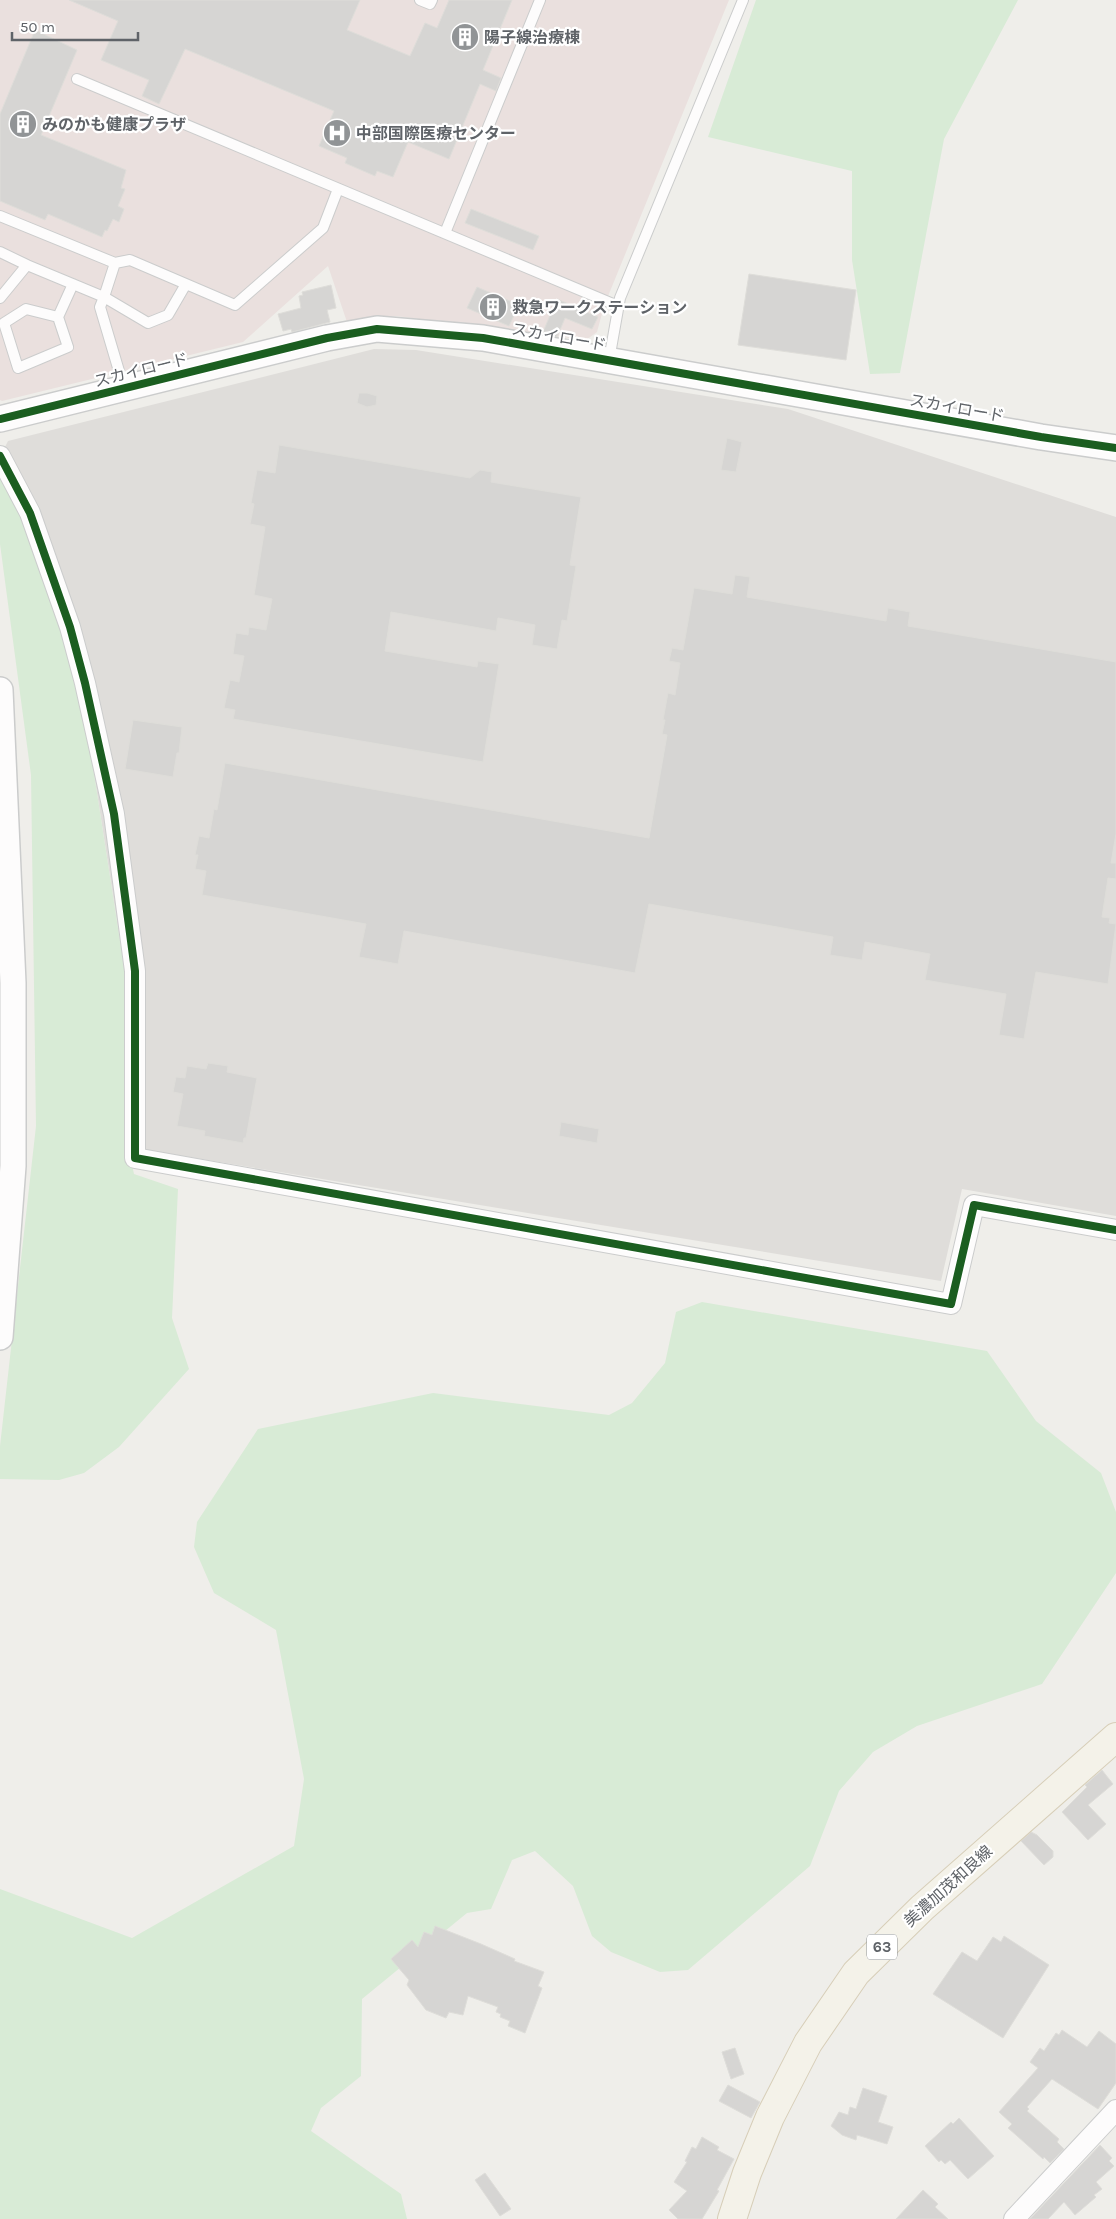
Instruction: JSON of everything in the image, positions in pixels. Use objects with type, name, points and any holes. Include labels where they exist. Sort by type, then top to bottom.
[{"type":"main road","name":"美濃加茂和良線","points":[[732,2219],[747,2174],[770,2117],[808,2043],[856,1974],[929,1901],[1116,1738]]},
{"type":"street","name":"スカイロード","points":[[0,419],[327,338],[377,330],[483,338],[1041,437],[1116,448]]},
{"type":"street","points":[[0,456],[30,513],[70,627],[85,683],[114,814],[135,971],[135,1158],[951,1304],[974,1205],[1116,1230]]},
{"type":"street","points":[[0,690],[13,983],[13,1166],[0,1337]]},
{"type":"street","points":[[1014,2219],[1116,2110]]},
{"type":"lane","points":[[420,0],[430,4],[432,0]]},
{"type":"lane","points":[[445,233],[540,0]]},
{"type":"lane","points":[[609,360],[620,298],[743,0]]},
{"type":"lane","points":[[77,79],[618,306]]},
{"type":"lane","points":[[0,216],[115,263],[130,260],[235,305],[323,228],[338,189]]},
{"type":"lane","points":[[0,252],[26,265],[104,297],[148,323],[168,315],[186,284]]},
{"type":"lane","points":[[115,263],[100,307],[124,388]]},
{"type":"lane","points":[[0,298],[26,265]]},
{"type":"lane","points":[[58,317],[26,309],[4,323],[18,368],[68,347],[58,317],[73,284]]},
{"type":"shaded area","name":"中部国際医療センター","points":[[0,0],[729,0],[604,306],[597,332],[586,340],[396,316],[347,322],[328,266],[243,342],[2,401],[0,400]]},
{"type":"shaded area","points":[[374,349],[416,350],[788,409],[1116,517],[1116,1216],[962,1189],[941,1281],[128,1147],[125,973],[83,703],[4,449],[8,441]]},
{"type":"green space","points":[[756,0],[1018,0],[944,139],[900,373],[870,374],[852,260],[852,171],[708,137]]},
{"type":"green space","points":[[0,453],[45,566],[83,703],[125,973],[128,1147],[134,1174],[178,1189],[172,1318],[189,1369],[119,1447],[84,1473],[59,1480],[0,1479],[0,1446],[36,1126],[31,775],[0,544]]},
{"type":"green space","points":[[702,1302],[987,1351],[1036,1421],[1101,1473],[1116,1512],[1116,1573],[1042,1684],[917,1726],[873,1752],[839,1791],[810,1866],[688,1970],[660,1972],[611,1952],[592,1936],[573,1886],[535,1851],[512,1860],[491,1909],[467,1913],[362,1999],[361,2076],[321,2108],[311,2131],[401,2194],[407,2219],[0,2219],[0,1889],[132,1938],[294,1846],[304,1779],[276,1630],[214,1593],[194,1547],[197,1522],[258,1429],[433,1393],[609,1415],[632,1403],[665,1363],[676,1312]]},
{"type":"building","points":[[69,0],[360,0],[347,30],[410,56],[425,23],[437,28],[449,0],[512,0],[483,70],[501,78],[496,91],[480,84],[449,159],[408,142],[393,177],[377,171],[375,176],[345,163],[347,158],[319,146],[334,111],[185,49],[159,104],[142,96],[149,80],[101,60],[118,21]]},
{"type":"building","name":"みのかも健康プラザ","points":[[35,30],[77,50],[41,135],[126,170],[121,188],[125,189],[118,206],[124,209],[119,222],[113,219],[102,237],[48,214],[45,220],[0,201],[0,114]]},
{"type":"building","points":[[471,209],[539,236],[533,250],[465,223]]},
{"type":"building","points":[[749,274],[856,290],[846,360],[738,345]]},
{"type":"building","points":[[331,285],[336,308],[327,310],[330,322],[292,332],[291,329],[283,331],[278,314],[301,308],[299,296],[303,295],[302,292]]},
{"type":"building","name":"救急ワークステーション","points":[[477,287],[519,305],[509,326],[467,308]]},
{"type":"building","points":[[557,299],[598,317],[592,329],[565,318],[557,337],[543,332]]},
{"type":"building","points":[[359,393],[377,396],[376,405],[367,407],[357,403]]},
{"type":"building","points":[[727,438],[742,442],[736,472],[721,470]]},
{"type":"building","points":[[279,445],[470,478],[480,470],[492,472],[491,482],[581,497],[570,565],[576,566],[567,621],[562,620],[557,649],[532,645],[535,625],[498,618],[496,631],[391,612],[385,651],[477,667],[478,661],[499,664],[483,762],[233,719],[235,710],[224,708],[230,680],[239,682],[244,656],[233,654],[236,633],[248,635],[249,627],[266,630],[272,599],[254,595],[265,527],[250,524],[254,504],[251,503],[257,470],[275,473]]},
{"type":"building","points":[[735,575],[750,577],[747,597],[886,621],[888,608],[910,612],[908,626],[1116,662],[1116,834],[1111,863],[1116,863],[1116,879],[1108,878],[1102,917],[1110,918],[1109,923],[1116,924],[1108,984],[1036,972],[1024,1039],[999,1035],[1006,994],[925,980],[930,954],[865,942],[862,960],[830,955],[833,937],[649,904],[635,973],[404,931],[398,964],[359,957],[366,924],[202,895],[206,871],[195,869],[198,855],[195,855],[199,836],[209,838],[214,809],[217,810],[225,763],[649,838],[667,735],[662,734],[665,720],[663,720],[668,693],[675,695],[680,663],[669,661],[672,648],[683,650],[694,588],[732,594]]},
{"type":"building","points":[[133,720],[182,727],[179,753],[177,753],[173,777],[125,769]]},
{"type":"building","points":[[208,1063],[228,1066],[227,1072],[257,1078],[246,1138],[244,1138],[243,1143],[204,1136],[205,1131],[177,1126],[183,1094],[173,1092],[176,1077],[185,1078],[187,1066],[206,1069]]},
{"type":"building","points":[[561,1122],[599,1129],[597,1143],[559,1136]]},
{"type":"building","points":[[1102,1770],[1113,1784],[1088,1805],[1106,1824],[1088,1840],[1062,1812],[1087,1787],[1085,1785]]},
{"type":"building","points":[[1031,1832],[1037,1835],[1053,1851],[1053,1857],[1044,1865],[1021,1841]]},
{"type":"building","points":[[435,1926],[515,1959],[514,1961],[544,1972],[538,1986],[542,1988],[525,2033],[508,2026],[510,2021],[500,2017],[501,2014],[496,2012],[498,2007],[468,1996],[463,2015],[449,2012],[446,2018],[426,2010],[407,1985],[409,1980],[391,1959],[412,1940],[418,1947],[424,1932],[432,1935]]},
{"type":"building","points":[[1004,1936],[1049,1965],[1003,2038],[933,1994],[962,1952],[977,1961],[993,1937],[1001,1942]]},
{"type":"building","points":[[1062,2030],[1087,2047],[1099,2031],[1116,2044],[1116,2083],[1098,2109],[1052,2079],[1027,2107],[1029,2109],[1027,2111],[1059,2139],[1057,2142],[1064,2149],[1050,2163],[1008,2128],[1012,2124],[999,2112],[1038,2068],[1030,2062],[1040,2048],[1044,2051],[1056,2033],[1059,2035]]},
{"type":"building","points":[[735,2048],[744,2074],[731,2079],[722,2052]]},
{"type":"building","points":[[728,2085],[760,2102],[751,2118],[719,2101]]},
{"type":"building","points":[[863,2088],[887,2096],[878,2122],[893,2127],[887,2144],[857,2135],[856,2140],[842,2135],[831,2126],[839,2112],[848,2115],[850,2107],[856,2109]]},
{"type":"building","points":[[959,2118],[994,2156],[968,2179],[950,2160],[945,2164],[941,2160],[939,2162],[925,2146],[951,2122],[953,2124]]},
{"type":"building","points":[[702,2137],[719,2147],[717,2150],[734,2159],[717,2190],[719,2191],[702,2219],[678,2219],[669,2210],[687,2191],[674,2182],[687,2162],[685,2161],[692,2147],[696,2149]]},
{"type":"building","points":[[1100,2145],[1112,2158],[1109,2161],[1114,2166],[1096,2182],[1102,2189],[1094,2195],[1096,2197],[1075,2215],[1064,2202],[1048,2219],[1030,2219]]},
{"type":"building","points":[[485,2173],[511,2209],[500,2216],[475,2180]]},
{"type":"building","points":[[923,2190],[938,2204],[935,2207],[948,2219],[896,2219]]},
{"type":"cycle path","points":[[0,419],[327,338],[377,329],[483,338],[1041,437],[1116,448]]},
{"type":"cycle path","points":[[0,456],[30,513],[70,627],[85,683],[114,814],[135,971],[135,1158],[951,1304],[974,1205],[1116,1230]]},
{"type":"place","name":"陽子線治療棟","points":[[465,37]]},
{"type":"place","name":"みのかも健康プラザ","points":[[23,124]]},
{"type":"place","name":"中部国際医療センター","points":[[337,133]]},
{"type":"place","name":"救急ワークステーション","points":[[493,307]]}]
